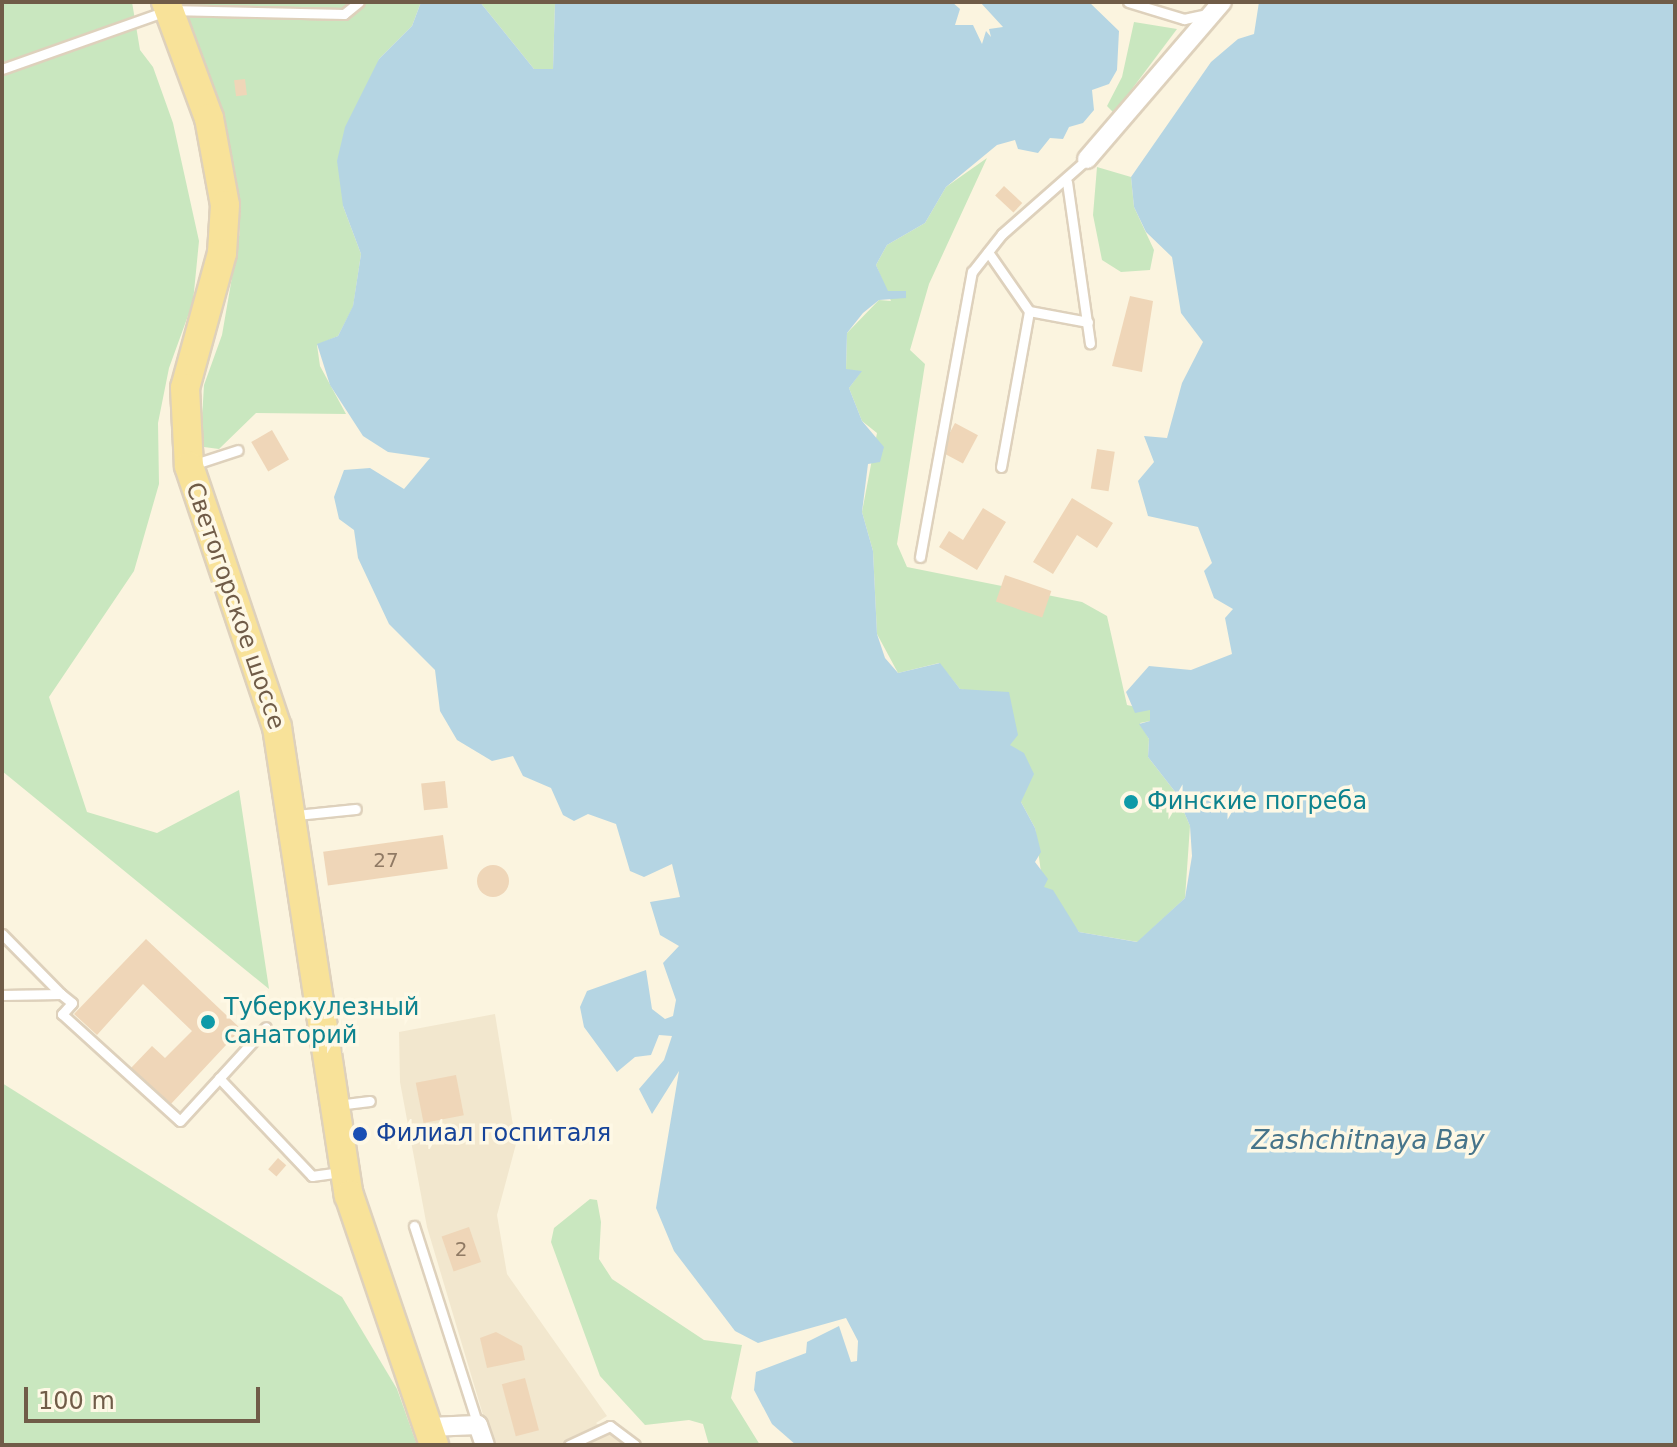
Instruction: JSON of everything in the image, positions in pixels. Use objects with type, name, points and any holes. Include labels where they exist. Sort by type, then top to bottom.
[{"type":"main road","name":"Светогорское шоссе","points":[[167,6],[209,118],[225,205],[222,253],[185,388],[189,466],[273,714],[292,815],[344,1171],[431,1436]]},
{"type":"street","points":[[1087,159],[1216,8]]},
{"type":"street","points":[[431,1436],[478,1425],[485,1445]]},
{"type":"lane","points":[[2,69],[167,6],[344,14],[359,2]]},
{"type":"lane","points":[[1128,2],[1184,19],[1216,8]]},
{"type":"lane","points":[[920,557],[972,272],[988,252],[1067,182],[1087,159]]},
{"type":"lane","points":[[1067,182],[1090,343]]},
{"type":"lane","points":[[988,252],[1029,311],[1088,322]]},
{"type":"lane","points":[[1001,467],[1029,311]]},
{"type":"lane","points":[[189,466],[238,450]]},
{"type":"lane","points":[[292,815],[356,809]]},
{"type":"lane","points":[[2,934],[72,1003],[62,1014],[180,1121],[266,1027]]},
{"type":"lane","points":[[2,995],[61,994]]},
{"type":"lane","points":[[219,1078],[312,1176],[344,1171]]},
{"type":"lane","points":[[334,1105],[370,1101]]},
{"type":"lane","points":[[414,1226],[478,1425]]},
{"type":"lane","points":[[569,1445],[610,1426],[635,1445]]},
{"type":"shaded area","points":[[495,1014],[516,1144],[497,1215],[507,1274],[607,1416],[596,1423],[624,1445],[492,1445],[427,1227],[400,1082],[399,1032]]},
{"type":"green space","points":[[2,2],[132,2],[140,50],[153,67],[173,123],[199,241],[193,302],[169,368],[158,423],[159,484],[134,571],[49,697],[87,812],[157,833],[239,790],[269,989],[2,771]]},
{"type":"green space","points":[[172,2],[421,2],[412,26],[379,59],[343,206],[361,254],[353,307],[338,336],[317,345],[320,366],[346,414],[256,413],[219,449],[204,447],[201,435],[204,385],[222,335],[240,231],[235,198]]},
{"type":"green space","points":[[480,2],[555,2],[553,69],[534,69]]},
{"type":"green space","points":[[1134,22],[1177,29],[1114,113],[1107,106],[1122,77]]},
{"type":"green space","points":[[987,158],[929,284],[910,350],[925,364],[897,544],[907,567],[1082,602],[1107,616],[1127,705],[1150,710],[1150,721],[1140,723],[1149,739],[1148,757],[1176,793],[1190,826],[1185,898],[1138,942],[1079,932],[1043,887],[1035,828],[1021,802],[1010,745],[978,693],[960,689],[939,663],[898,673],[877,634],[873,551],[862,512],[877,433],[862,421],[849,388],[860,373],[846,370],[847,333],[879,300],[891,301],[876,265],[887,245],[925,223],[946,187]]},
{"type":"green space","points":[[1097,167],[1131,177],[1134,207],[1154,250],[1150,270],[1121,272],[1102,260],[1093,215]]},
{"type":"green space","points":[[2,1083],[342,1297],[397,1389],[417,1445],[2,1445]]},
{"type":"green space","points":[[590,1199],[597,1200],[601,1222],[599,1259],[612,1279],[704,1340],[742,1345],[731,1398],[760,1445],[709,1445],[703,1424],[689,1420],[645,1425],[600,1376],[551,1242],[554,1228]]},
{"type":"water","name":"Zashchitnaya Bay","points":[[421,2],[480,2],[534,69],[553,69],[555,2],[952,2],[960,9],[955,25],[973,25],[982,44],[986,31],[991,37],[989,29],[1003,27],[980,2],[1089,2],[1119,31],[1117,70],[1109,84],[1092,90],[1094,110],[1083,123],[1069,127],[1063,139],[1050,138],[1038,153],[1018,149],[1015,140],[997,145],[946,187],[925,223],[887,245],[876,265],[888,291],[906,291],[906,298],[879,300],[863,313],[847,333],[846,369],[862,371],[849,388],[862,421],[884,447],[880,462],[868,464],[862,512],[873,551],[877,634],[885,658],[898,673],[940,663],[960,689],[1009,692],[1018,735],[1010,745],[1024,753],[1034,774],[1021,802],[1035,828],[1041,852],[1035,862],[1048,879],[1044,887],[1053,890],[1079,932],[1137,942],[1185,898],[1192,856],[1190,826],[1176,793],[1148,757],[1149,739],[1139,724],[1150,721],[1150,710],[1135,713],[1126,692],[1149,666],[1191,670],[1232,654],[1225,618],[1233,609],[1214,598],[1204,571],[1212,563],[1198,527],[1148,516],[1138,481],[1154,462],[1144,436],[1167,438],[1182,383],[1203,342],[1181,313],[1172,257],[1146,232],[1134,207],[1131,177],[1211,62],[1238,39],[1254,34],[1259,2],[1675,2],[1675,1445],[796,1445],[772,1424],[754,1390],[756,1372],[806,1353],[807,1342],[839,1326],[851,1362],[857,1361],[858,1341],[846,1318],[758,1343],[735,1331],[674,1251],[656,1208],[679,1071],[652,1114],[639,1089],[664,1060],[672,1036],[659,1035],[651,1055],[635,1057],[617,1072],[584,1027],[580,1007],[587,991],[646,970],[652,1009],[665,1019],[673,1016],[676,1000],[663,963],[679,946],[660,935],[650,902],[680,897],[672,864],[644,877],[630,871],[616,824],[588,814],[574,821],[563,815],[551,788],[523,776],[513,756],[492,761],[457,740],[440,711],[435,670],[389,624],[358,558],[354,530],[339,519],[334,497],[344,470],[370,468],[404,489],[430,458],[388,452],[363,436],[330,385],[317,344],[338,336],[353,306],[361,254],[343,206],[337,161],[345,127],[379,59],[412,26]]},
{"type":"building","points":[[245,79],[247,95],[236,96],[234,80]]},
{"type":"building","points":[[1004,186],[1022,203],[1013,213],[995,196]]},
{"type":"building","points":[[1130,296],[1153,301],[1142,372],[1112,366]]},
{"type":"building","points":[[955,423],[978,435],[963,463],[940,451]]},
{"type":"building","points":[[272,430],[289,459],[268,471],[251,442]]},
{"type":"building","points":[[1097,449],[1115,452],[1109,491],[1091,489]]},
{"type":"building","points":[[1072,498],[1113,523],[1097,548],[1077,535],[1053,574],[1033,562]]},
{"type":"building","points":[[983,508],[1006,522],[977,570],[939,547],[949,531],[963,540]]},
{"type":"building","points":[[1005,575],[1051,591],[1042,617],[996,601]]},
{"type":"building","points":[[445,781],[448,808],[424,810],[421,784]]},
{"type":"building","points":[[443,835],[448,869],[328,886],[323,852]]},
{"type":"building","points":[[493,865],[504,870],[509,881],[504,892],[493,897],[482,892],[477,881],[482,870]]},
{"type":"building","name":"Туберкулезный санаторий","points":[[146,939],[241,1029],[170,1105],[131,1068],[152,1046],[165,1058],[192,1031],[143,984],[97,1035],[74,1014]]},
{"type":"building","points":[[456,1075],[464,1115],[424,1123],[416,1083]]},
{"type":"building","points":[[278,1158],[286,1165],[276,1177],[268,1169]]},
{"type":"building","points":[[469,1227],[481,1262],[454,1271],[442,1236]]},
{"type":"building","points":[[496,1332],[522,1346],[525,1360],[487,1368],[480,1338]]},
{"type":"building","points":[[525,1378],[539,1430],[516,1436],[502,1384]]},
{"type":"place","name":"Финские погреба","points":[[1131,802]]},
{"type":"place","name":"Туберкулезный санаторий","points":[[208,1022]]},
{"type":"place","name":"Филиал госпиталя","points":[[360,1134]]}]
